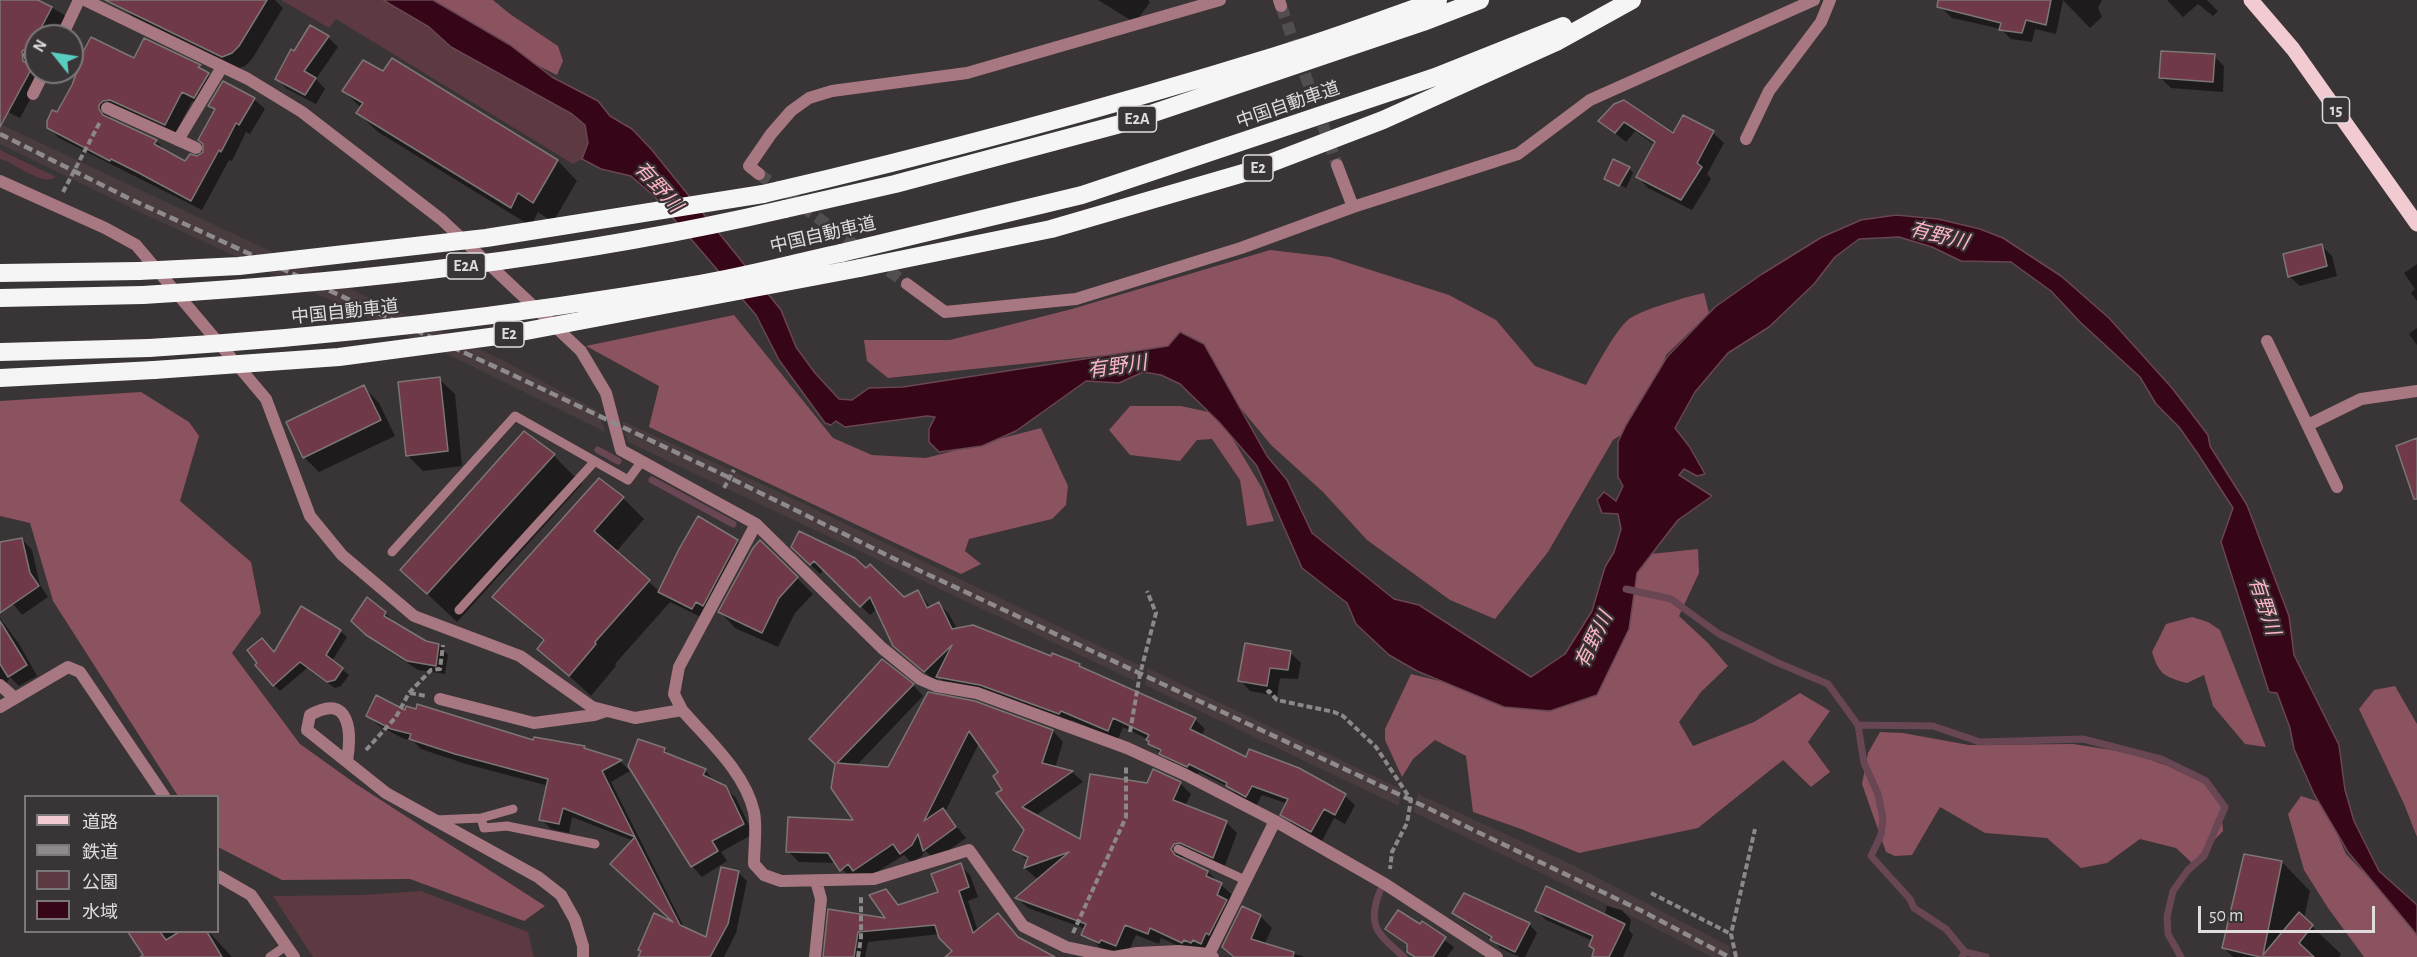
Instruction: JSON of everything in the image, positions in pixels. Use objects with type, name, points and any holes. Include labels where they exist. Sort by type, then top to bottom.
[{"type":"highway","points":[[0,273],[139,271],[239,266],[486,238],[763,194],[890,165],[1048,123],[1277,56],[1438,0]]},
{"type":"highway","name":"中国自動車道","points":[[0,298],[143,296],[264,288],[418,273],[693,231],[895,184],[1124,123],[1423,22],[1480,0]]},
{"type":"highway","name":"中国自動車道","points":[[0,352],[149,348],[275,340],[473,319],[701,284],[1082,195],[1435,77],[1554,30],[1620,0]]},
{"type":"highway","name":"E2","points":[[0,378],[339,357],[505,335],[860,268],[1051,229],[1247,172],[1394,116],[1556,42],[1632,0]]},
{"type":"main road","name":"15","points":[[2251,0],[2293,49],[2417,224]]},
{"type":"street","points":[[68,24],[79,0]]},
{"type":"street","points":[[85,0],[248,79],[302,112],[442,220],[581,351],[606,393],[621,450],[756,524],[882,648],[920,679],[936,686],[977,693],[1127,748],[1185,775],[1275,821],[1385,884],[1497,957]]},
{"type":"street","points":[[759,174],[749,166],[784,119],[809,98],[832,91],[967,73],[1220,0]]},
{"type":"street","points":[[908,284],[945,312],[1076,299],[1241,248],[1353,207],[1518,154],[1590,100],[1814,0]]},
{"type":"street","points":[[1746,139],[1769,91],[1821,22],[1830,0]]},
{"type":"street","points":[[178,140],[222,66]]},
{"type":"street","points":[[33,94],[38,84]]},
{"type":"street","points":[[107,108],[196,148]]},
{"type":"street","points":[[1337,165],[1353,207]]},
{"type":"street","points":[[0,181],[105,228],[136,245],[266,399],[310,516],[342,555],[414,616],[520,656],[592,707],[635,718],[682,710]]},
{"type":"street","points":[[2267,341],[2337,487]]},
{"type":"street","points":[[2308,424],[2361,399],[2417,391]]},
{"type":"street","points":[[756,524],[736,557],[680,667],[674,694],[682,710],[730,764],[744,787],[754,813],[754,864],[764,875],[781,882],[874,879],[969,850],[1023,926],[1066,947],[1114,957],[1137,953],[1179,951],[1211,956],[1245,880],[1275,821]]},
{"type":"street","points":[[0,707],[68,667],[80,672],[163,795]]},
{"type":"street","points":[[0,685],[15,698]]},
{"type":"street","points":[[440,699],[534,723],[594,715],[607,711]]},
{"type":"street","points":[[348,761],[350,729],[346,718],[335,709],[321,709],[310,715],[307,730],[386,793],[538,877],[561,895],[575,920],[584,946],[583,957]]},
{"type":"street","points":[[219,877],[251,896],[290,952]]},
{"type":"street","points":[[815,957],[821,899],[816,880]]},
{"type":"lane","points":[[392,552],[515,416],[628,480],[642,461]]},
{"type":"lane","points":[[459,610],[596,461]]},
{"type":"lane","points":[[434,820],[481,818],[513,809]]},
{"type":"lane","points":[[481,818],[484,828],[507,826],[595,844]]},
{"type":"lane","points":[[1178,849],[1245,880]]},
{"type":"lane","points":[[270,957],[290,952]]},
{"type":"path","points":[[56,206],[107,108]]},
{"type":"path","points":[[1066,947],[1126,817],[1127,748],[1140,674],[1156,613],[1147,591]]},
{"type":"path","points":[[348,761],[366,750],[396,717],[409,693],[431,670],[440,669],[443,644],[448,628]]},
{"type":"path","points":[[1267,693],[1269,691],[1277,700],[1343,716],[1376,747],[1411,801],[1407,823],[1392,852],[1392,863],[1385,884]]},
{"type":"path","points":[[1736,957],[1731,934],[1755,829]]},
{"type":"path","points":[[858,957],[861,938],[861,879]]},
{"type":"path","points":[[1651,892],[1731,934]]},
{"type":"shaded area","points":[[422,0],[493,0],[558,46],[563,61],[557,75],[520,57]]},
{"type":"shaded area","points":[[0,124],[502,360],[598,411],[605,432],[468,364],[144,214],[0,144]]},
{"type":"shaded area","points":[[1270,250],[1330,257],[1449,295],[1496,320],[1535,366],[1586,385],[1618,331],[1635,315],[1704,293],[1709,313],[1666,355],[1643,421],[1613,440],[1548,552],[1495,619],[1450,600],[1367,540],[1323,492],[1271,445],[1205,365],[1116,354],[888,378],[867,361],[864,340],[950,340],[1072,309]]},
{"type":"shaded area","points":[[734,315],[833,438],[872,455],[926,458],[1041,428],[1068,486],[1066,505],[1052,519],[969,539],[965,551],[981,564],[961,574],[649,427],[659,386],[586,346]]},
{"type":"shaded area","points":[[141,392],[189,422],[199,436],[180,501],[251,562],[261,613],[232,653],[300,744],[356,784],[545,906],[524,921],[410,879],[282,880],[219,848],[219,795],[177,795],[53,601],[30,523],[0,516],[0,401]]},
{"type":"shaded area","points":[[1130,406],[1181,406],[1218,414],[1262,488],[1274,521],[1247,526],[1240,480],[1212,439],[1197,440],[1180,461],[1130,455],[1109,430]]},
{"type":"shaded area","points":[[622,421],[779,492],[1139,665],[1135,681],[628,442]]},
{"type":"shaded area","points":[[1698,549],[1699,573],[1679,616],[1708,643],[1728,666],[1701,692],[1679,722],[1693,746],[1754,722],[1800,693],[1830,711],[1808,742],[1830,772],[1811,787],[1783,760],[1698,828],[1579,853],[1473,812],[1466,756],[1435,740],[1413,759],[1402,777],[1385,740],[1385,729],[1411,674],[1547,707],[1632,556]]},
{"type":"shaded area","points":[[2192,617],[2208,622],[2220,630],[2266,747],[2245,744],[2213,706],[2204,675],[2187,683],[2168,677],[2157,666],[2152,652],[2166,624]]},
{"type":"shaded area","points":[[1147,668],[1401,789],[1399,806],[1145,685]]},
{"type":"shaded area","points":[[2395,686],[2417,724],[2417,837],[2359,709],[2374,690]]},
{"type":"shaded area","points":[[1880,732],[1903,733],[1969,745],[2073,744],[2131,753],[2194,775],[2220,797],[2223,831],[2192,863],[2176,848],[2140,839],[2107,863],[2081,868],[2047,838],[1985,833],[1940,807],[1912,855],[1895,856],[1886,852],[1862,784],[1868,753]]},
{"type":"shaded area","points":[[1418,794],[1571,864],[1729,946],[1730,957],[1712,957],[1413,812]]},
{"type":"shaded area","points":[[2301,796],[2323,803],[2346,854],[2417,927],[2417,957],[2364,957],[2328,908],[2304,870],[2288,814]]},
{"type":"green space","points":[[281,0],[383,0],[429,27],[451,47],[572,114],[585,125],[588,143],[582,159],[573,164],[336,19],[329,28]]},
{"type":"green space","points":[[0,150],[56,177],[44,179],[36,177],[0,159]]},
{"type":"green space","points":[[421,891],[528,932],[534,957],[313,957],[273,896],[365,895]]},
{"type":"water","name":"有野川","points":[[383,0],[433,0],[510,45],[552,77],[598,101],[610,116],[632,129],[652,150],[781,310],[796,347],[815,373],[839,399],[852,400],[869,388],[903,387],[1168,346],[1180,332],[1204,344],[1267,456],[1287,480],[1312,533],[1394,599],[1419,605],[1531,677],[1565,654],[1592,611],[1605,567],[1614,552],[1621,529],[1618,514],[1602,513],[1597,500],[1604,492],[1616,501],[1623,486],[1618,477],[1618,442],[1626,425],[1667,357],[1715,307],[1762,274],[1822,237],[1861,220],[1896,215],[1938,219],[1980,229],[2003,238],[2061,276],[2109,318],[2172,388],[2208,435],[2210,446],[2247,505],[2289,616],[2294,655],[2339,745],[2345,790],[2354,821],[2379,871],[2417,905],[2417,935],[2348,852],[2314,794],[2294,749],[2290,728],[2277,693],[2269,692],[2221,542],[2233,508],[2179,427],[2156,404],[2140,377],[2080,322],[2051,291],[2011,262],[1961,261],[1932,247],[1899,237],[1859,239],[1835,257],[1814,284],[1769,327],[1728,353],[1695,392],[1675,428],[1689,446],[1705,474],[1697,476],[1684,469],[1679,475],[1712,496],[1678,520],[1637,573],[1629,629],[1597,695],[1550,711],[1504,707],[1417,671],[1389,655],[1356,624],[1347,603],[1302,568],[1257,466],[1219,422],[1180,384],[1161,375],[1143,372],[1119,383],[1086,381],[1016,431],[982,446],[939,452],[929,442],[929,429],[935,417],[927,416],[845,427],[836,421],[831,425],[825,423],[779,360],[756,315],[655,197],[631,176],[601,169],[582,159],[588,143],[585,125],[572,114],[451,47],[429,27]]},
{"type":"building","points":[[0,0],[38,0],[52,7],[43,24],[24,24],[24,50],[22,51],[24,83],[0,127]]},
{"type":"building","points":[[105,0],[267,0],[239,46],[232,53],[222,57]]},
{"type":"building","points":[[1938,0],[2051,0],[2046,25],[2026,20],[2022,33],[1999,30],[2001,23],[1937,7]]},
{"type":"building","points":[[310,25],[329,36],[304,71],[316,78],[305,95],[275,79],[291,49],[294,51]]},
{"type":"building","points":[[91,37],[134,58],[144,38],[201,65],[198,67],[209,73],[194,98],[182,92],[165,125],[110,100],[103,101],[99,105],[103,115],[157,140],[154,144],[185,161],[190,154],[197,156],[203,152],[203,144],[198,140],[215,109],[208,106],[223,81],[255,98],[239,125],[236,123],[221,152],[219,150],[191,201],[47,128],[47,121],[52,110],[57,112],[72,84],[84,84],[84,50]]},
{"type":"building","points":[[2161,51],[2215,54],[2213,82],[2159,78]]},
{"type":"building","points":[[392,58],[558,160],[533,203],[518,193],[511,208],[356,113],[363,103],[342,91],[363,60],[383,71]]},
{"type":"building","points":[[1624,100],[1673,133],[1683,115],[1714,131],[1697,163],[1702,167],[1681,200],[1636,177],[1655,142],[1624,122],[1615,133],[1598,121],[1614,104]]},
{"type":"building","points":[[1613,159],[1630,167],[1619,186],[1604,179]]},
{"type":"building","points":[[2322,244],[2327,266],[2288,277],[2283,254]]},
{"type":"building","points":[[440,377],[448,451],[406,456],[398,382]]},
{"type":"building","points":[[364,385],[381,420],[303,458],[286,422]]},
{"type":"building","points":[[524,431],[555,454],[427,594],[400,570]]},
{"type":"building","points":[[2417,438],[2417,499],[2414,499],[2396,446]]},
{"type":"building","points":[[599,478],[624,497],[594,531],[650,580],[595,642],[596,644],[569,676],[537,649],[544,640],[492,597]]},
{"type":"building","points":[[698,516],[738,540],[703,606],[696,602],[692,609],[658,592]]},
{"type":"building","points":[[799,531],[855,558],[866,568],[870,564],[904,597],[918,590],[927,608],[939,602],[952,629],[973,625],[1051,656],[1052,653],[1080,664],[1079,666],[1196,718],[1190,729],[1246,757],[1249,749],[1299,768],[1346,794],[1335,815],[1324,809],[1311,832],[1280,815],[1288,799],[1252,786],[1246,797],[1226,786],[1227,783],[1189,764],[1187,767],[1159,754],[1161,750],[1148,744],[1149,741],[1146,740],[1149,735],[1113,718],[1108,731],[1061,711],[1059,714],[980,685],[936,677],[952,645],[924,672],[893,646],[870,597],[860,607],[814,561],[810,565],[791,547]]},
{"type":"building","points":[[22,538],[30,573],[39,586],[0,613],[0,542]]},
{"type":"building","points":[[760,540],[798,577],[779,598],[762,633],[718,612],[753,548]]},
{"type":"building","points":[[367,597],[386,612],[384,616],[426,641],[439,644],[436,666],[407,661],[366,635],[351,621]]},
{"type":"building","points":[[301,606],[341,630],[326,655],[343,668],[335,680],[327,682],[300,662],[273,686],[255,665],[257,663],[247,650],[262,638],[274,652]]},
{"type":"building","points":[[0,621],[27,665],[8,677],[0,664]]},
{"type":"building","points":[[1245,643],[1291,651],[1288,670],[1270,668],[1267,686],[1238,681]]},
{"type":"building","points":[[882,659],[914,684],[837,763],[888,767],[928,692],[975,701],[1053,730],[1042,763],[1073,771],[1022,807],[1080,839],[1090,774],[1147,783],[1153,769],[1181,782],[1173,800],[1227,821],[1213,858],[1180,843],[1174,844],[1171,849],[1175,855],[1208,871],[1206,876],[1222,883],[1217,895],[1227,900],[1209,935],[1206,933],[1201,944],[1193,940],[1191,943],[1184,940],[1182,943],[1150,928],[1148,934],[1125,925],[1116,946],[1101,940],[1099,943],[1081,935],[1086,924],[1015,898],[1069,852],[1024,868],[1028,857],[1013,850],[1024,830],[996,793],[1002,790],[993,776],[998,772],[969,731],[924,821],[943,808],[956,827],[923,851],[918,834],[912,845],[900,854],[893,844],[853,871],[848,864],[840,871],[828,853],[786,852],[788,817],[853,820],[831,788],[835,764],[809,739]]},
{"type":"building","points":[[376,695],[405,710],[406,706],[416,709],[417,704],[533,740],[534,737],[585,746],[584,748],[622,760],[602,771],[635,837],[563,808],[559,824],[539,820],[548,779],[409,739],[411,734],[391,729],[366,716]]},
{"type":"building","points":[[638,739],[665,748],[664,752],[706,769],[703,775],[726,786],[744,824],[712,841],[718,851],[691,867],[628,766]]},
{"type":"building","points":[[635,837],[680,925],[706,937],[721,867],[739,871],[728,924],[710,957],[638,957],[641,951],[638,950],[654,913],[673,922],[610,864]]},
{"type":"building","points":[[2244,854],[2282,861],[2263,955],[2299,912],[2313,925],[2299,943],[2314,957],[2260,957],[2222,948]]},
{"type":"building","points":[[961,863],[969,887],[959,891],[973,933],[998,913],[1018,937],[1055,957],[945,957],[952,951],[939,938],[935,925],[858,932],[854,957],[823,957],[828,909],[885,918],[869,895],[886,889],[898,905],[938,892],[931,874]]},
{"type":"building","points":[[1546,886],[1625,924],[1609,957],[1592,957],[1594,949],[1589,946],[1593,936],[1535,911]]},
{"type":"building","points":[[1464,893],[1530,923],[1515,952],[1490,940],[1492,937],[1452,913]]},
{"type":"building","points":[[1242,906],[1261,915],[1251,939],[1294,952],[1293,957],[1234,957],[1222,947]]},
{"type":"building","points":[[1398,910],[1420,924],[1422,921],[1446,937],[1433,957],[1415,957],[1407,952],[1407,944],[1385,929]]},
{"type":"building","points":[[129,933],[161,933],[166,940],[177,933],[208,933],[222,957],[140,957],[143,955]]},
{"type":"waterway","points":[[598,450],[618,461]]},
{"type":"waterway","points":[[652,480],[733,524]]},
{"type":"waterway","points":[[1626,589],[1671,599],[1719,634],[1828,684],[1858,725],[1864,763],[1878,794],[1883,819],[1881,835],[1871,856],[1910,899],[1914,908],[1946,929],[1965,952],[1962,957]]},
{"type":"waterway","points":[[1858,725],[1933,726],[1980,742],[2083,739],[2161,759],[2206,781],[2225,807],[2204,856],[2188,870],[2173,891],[2167,917],[2168,934],[2181,957]]},
{"type":"waterway","points":[[1380,891],[1374,913],[1377,928],[1387,942],[1404,957]]},
{"type":"waterway","points":[[1965,952],[1986,957]]},
{"type":"tunnel","points":[[1281,6],[1337,165]]},
{"type":"tunnel","points":[[759,174],[907,284]]},
{"type":"railway","points":[[0,134],[126,197],[515,376],[897,560],[1411,800],[1644,912],[1729,957]]}]
